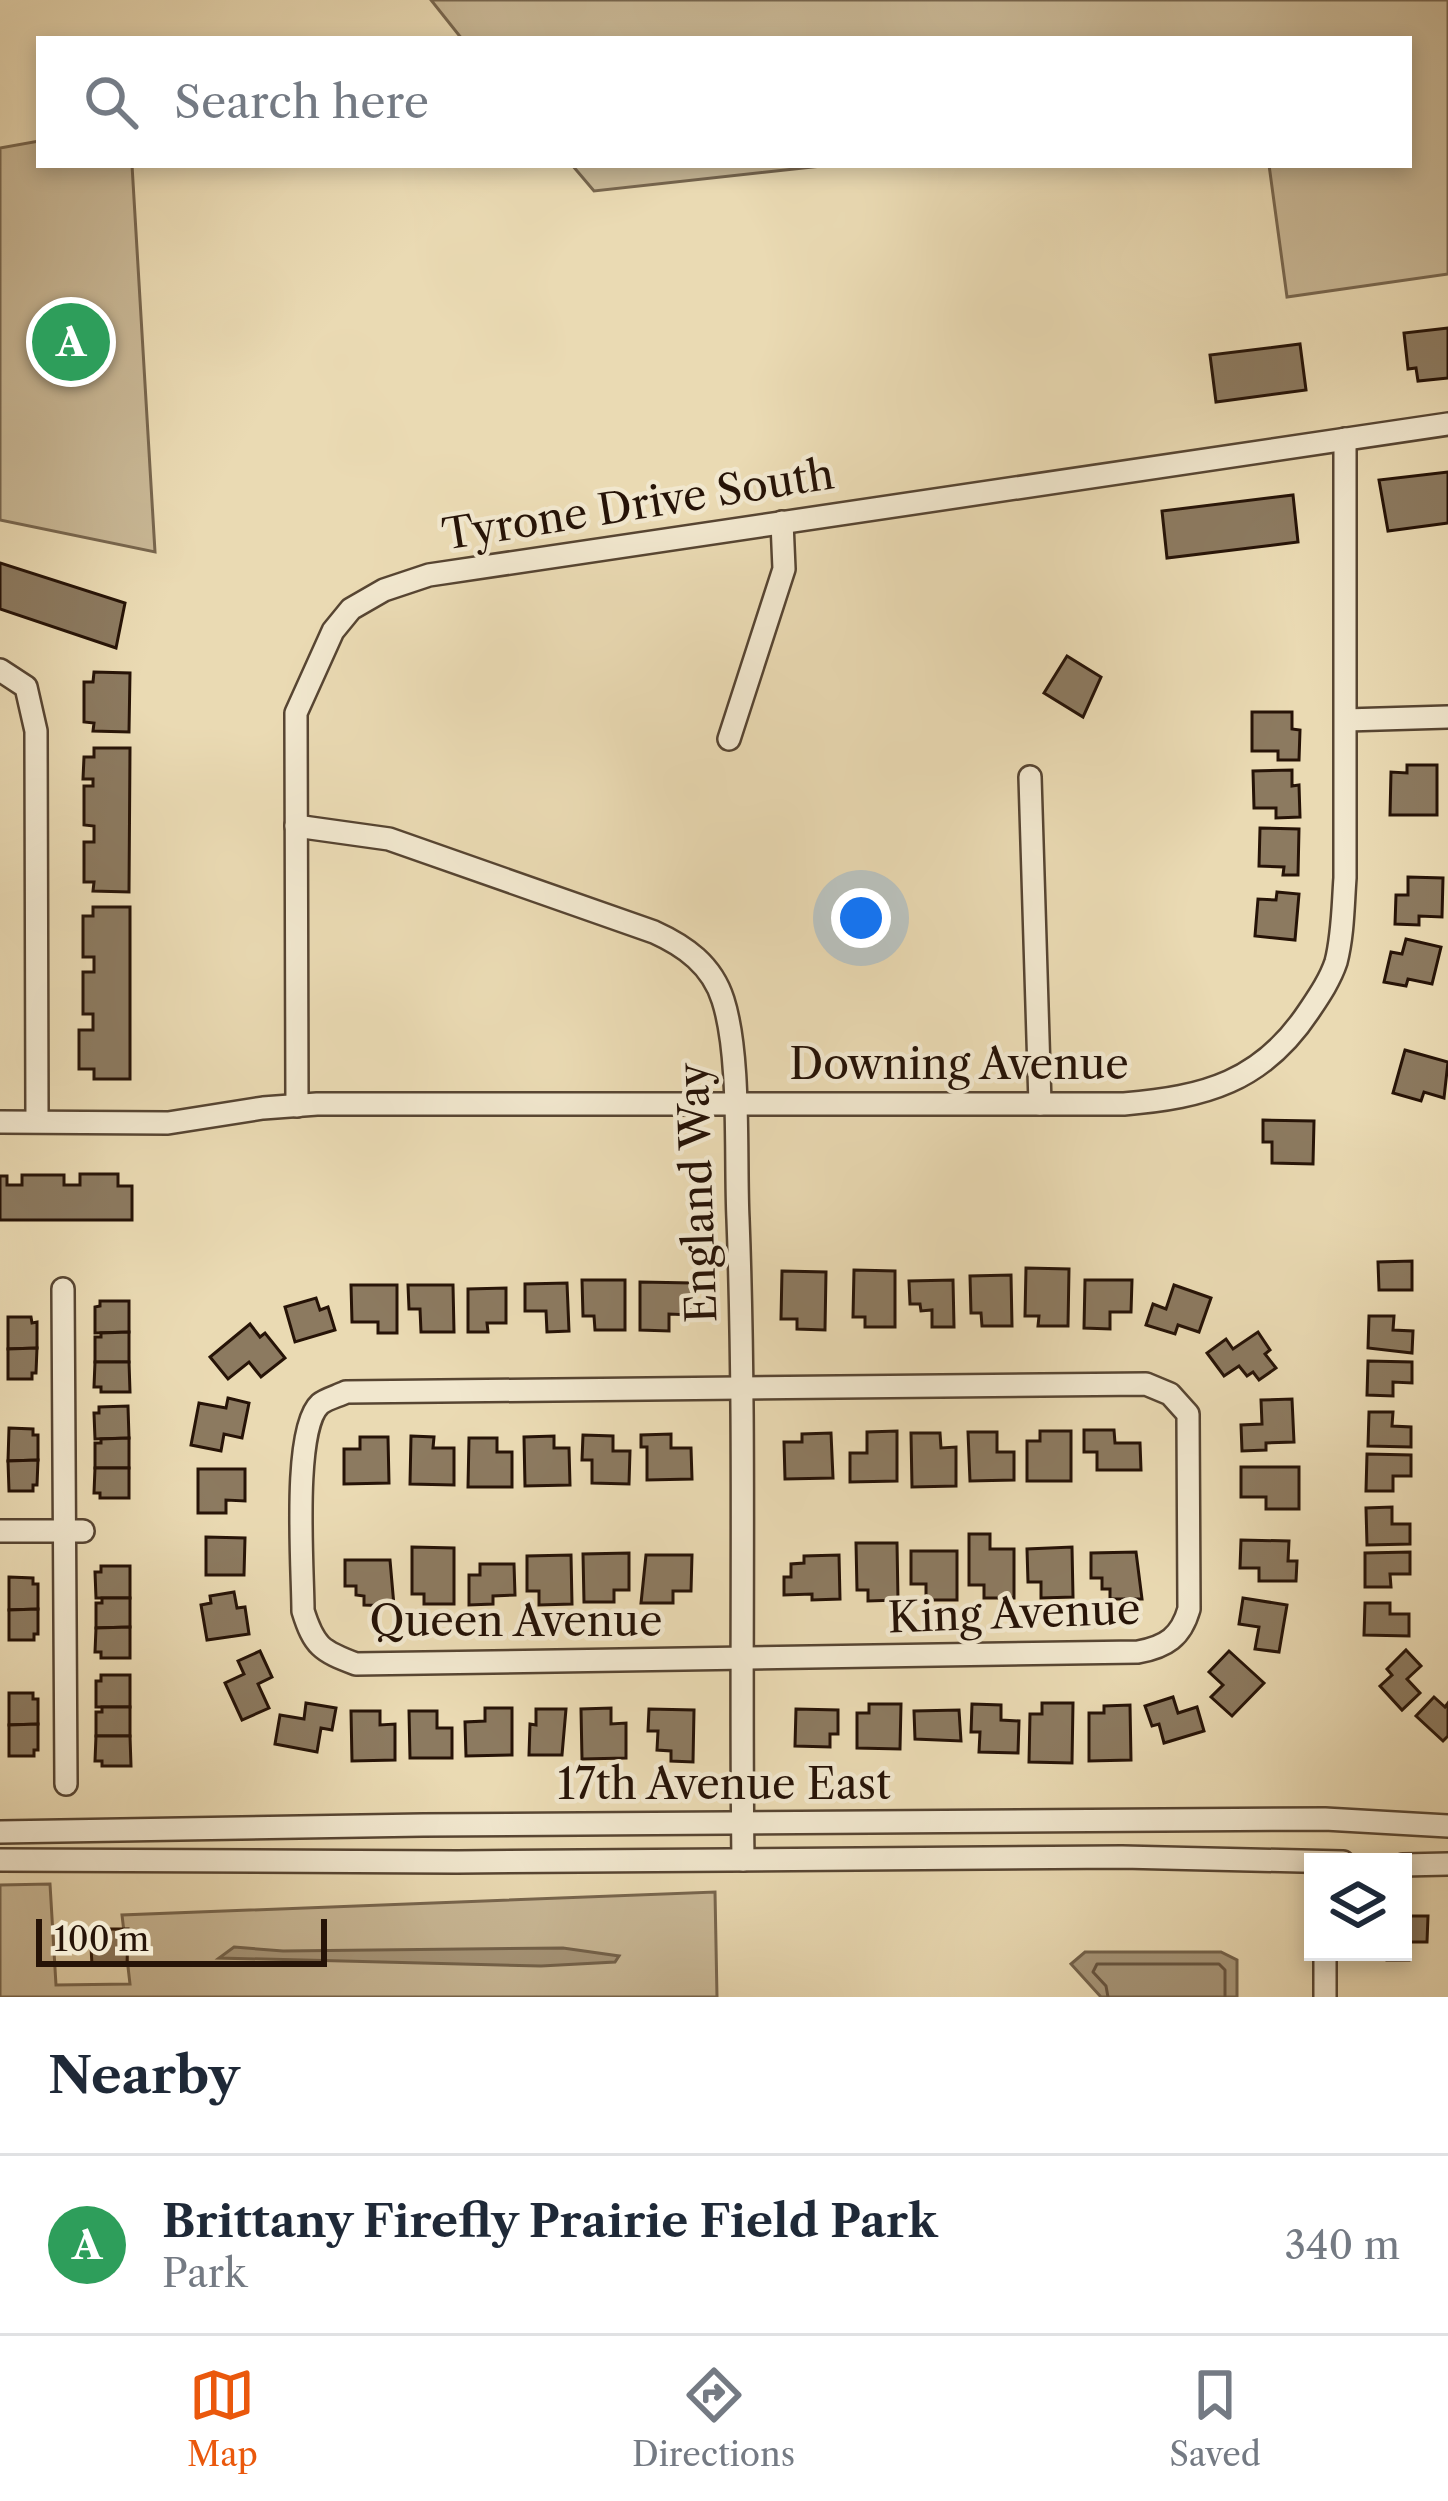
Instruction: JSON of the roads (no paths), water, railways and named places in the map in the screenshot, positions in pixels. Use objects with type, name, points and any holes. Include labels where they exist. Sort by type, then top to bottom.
[{"type":"street","name":"Tyrone Drive South","points":[[297,1106],[296,713],[333,631],[351,609],[384,590],[429,575],[1448,424]]},
{"type":"street","name":"Downing Avenue","points":[[0,1122],[168,1123],[297,1106],[1124,1104],[1198,1094],[1252,1072],[1301,1023],[1335,963],[1341,934],[1345,440]]},
{"type":"street","points":[[729,739],[784,569],[782,522]]},
{"type":"street","points":[[0,670],[26,686],[36,731],[37,1121]]},
{"type":"street","points":[[1346,720],[1448,717]]},
{"type":"street","points":[[1030,777],[1040,1104]]},
{"type":"street","name":"England Way","points":[[296,826],[389,839],[683,946],[702,963],[723,997],[734,1104],[743,1386],[742,1860]]},
{"type":"street","points":[[63,1289],[74,1531],[66,1784]]},
{"type":"street","name":"King Avenue","points":[[743,1386],[1146,1384],[1170,1394],[1187,1414],[1190,1609],[1184,1628],[1162,1648],[1138,1652],[745,1658]]},
{"type":"street","name":"Queen Avenue","points":[[743,1386],[346,1392],[320,1404],[307,1426],[303,1459],[303,1611],[310,1634],[324,1652],[356,1664],[745,1658]]},
{"type":"street","points":[[0,1532],[74,1531]]},
{"type":"street","points":[[1325,1820],[1330,1853]]},
{"type":"street","name":"17th Avenue East","points":[[0,1832],[1325,1820],[1448,1826]]},
{"type":"street","name":"17th Avenue East","points":[[0,1860],[1304,1861]]},
{"type":"street","points":[[1412,1865],[1448,1864]]},
{"type":"street","points":[[1325,1961],[1325,1997]]},
{"type":"water","points":[[234,1947],[283,1951],[563,1948],[619,1956],[615,1962],[541,1966],[219,1958]]},
{"type":"water","points":[[1085,1952],[1221,1952],[1237,1960],[1237,1997],[1101,1997],[1071,1964]]},
{"type":"place","name":"Brittany Firefly Prairie Field Park","points":[[71,342]]}]
